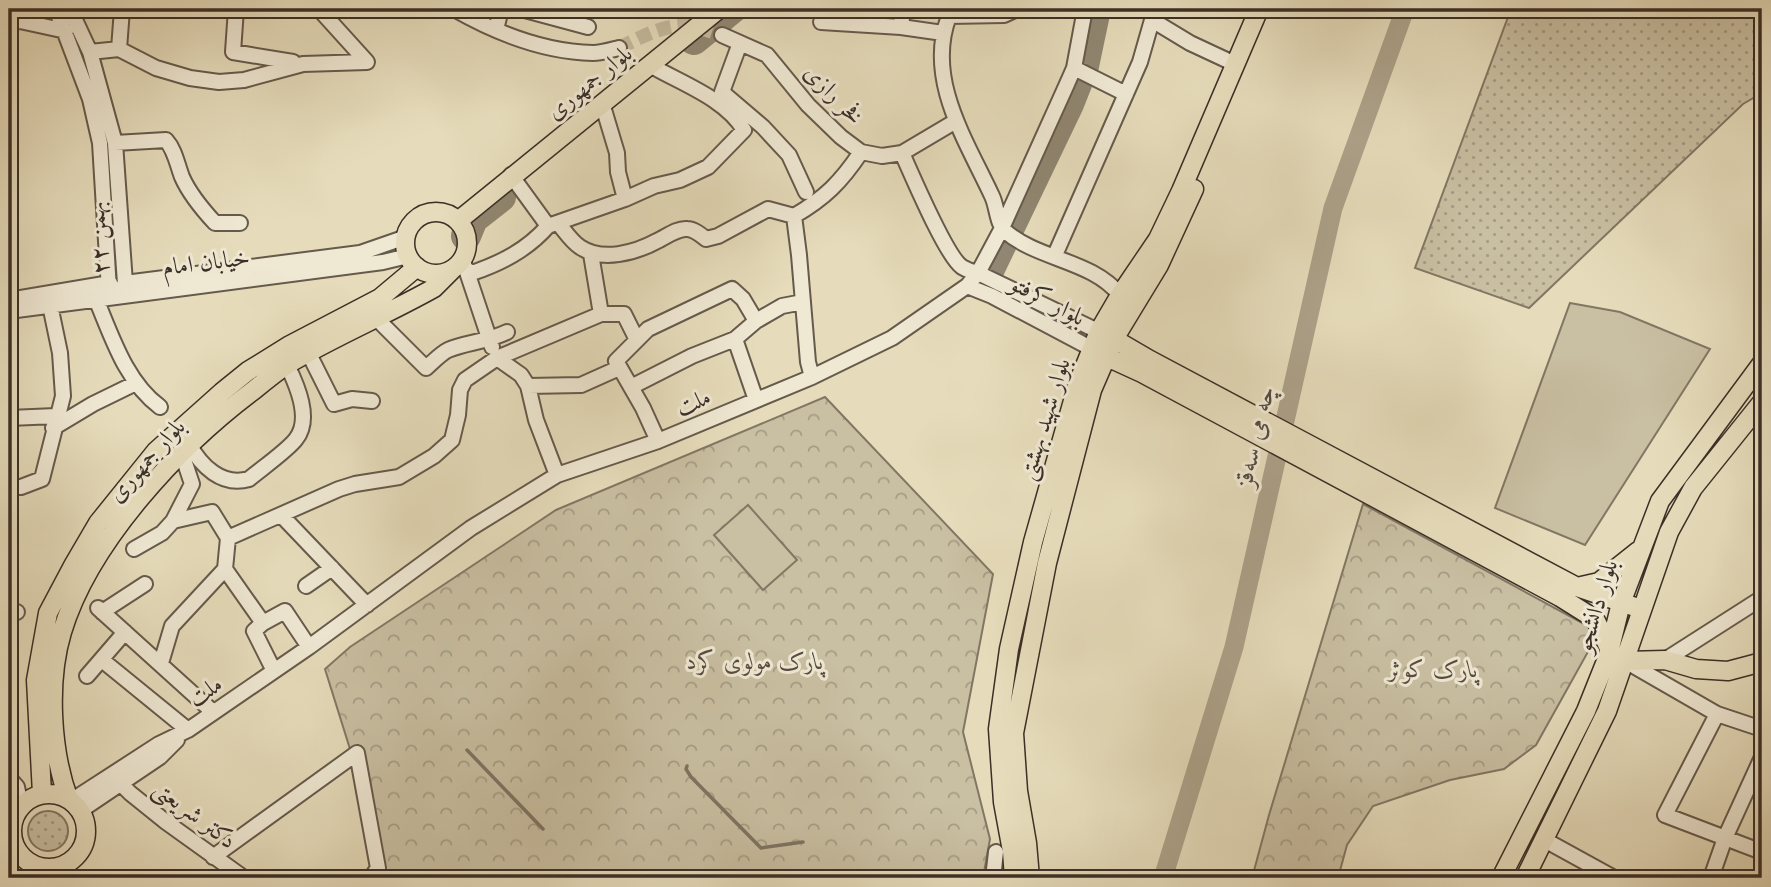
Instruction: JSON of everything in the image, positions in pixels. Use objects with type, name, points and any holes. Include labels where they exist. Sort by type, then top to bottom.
[{"type":"main road","name":"بلوار جمهوری","points":[[458,221],[511,175],[719,9]]},
{"type":"main road","name":"بلوار شهید بهشتی","points":[[1014,878],[1003,802],[998,729],[1009,649],[1033,542],[1078,383],[1099,353],[1120,295],[1164,227],[1259,9]]},
{"type":"main road","name":"بلوار شهید بهشتی","points":[[1107,335],[1160,265],[1270,9]]},
{"type":"main road","points":[[440,212],[458,221],[466,236],[466,252],[460,266],[434,274],[412,261],[406,237],[415,221],[426,214],[440,212]]},
{"type":"main road","name":"بلوار جمهوری","points":[[42,794],[37,680],[48,613],[98,523],[156,450],[222,392],[248,371],[290,345],[380,298],[412,261]]},
{"type":"main road","name":"بلوار جمهوری","points":[[74,804],[60,774],[55,742],[56,662],[62,632],[80,590],[110,540],[185,448],[242,399],[287,365],[434,288],[460,266]]},
{"type":"main road","points":[[1107,335],[1146,367],[1455,533],[1560,597],[1595,619],[1610,650]]},
{"type":"main road","name":"بلوار شهید بهشتی","points":[[1030,878],[1018,791],[1014,733],[1047,563],[1099,353]]},
{"type":"main road","points":[[1099,353],[1146,367]]},
{"type":"main road","name":"بلوار دانشجو","points":[[1501,878],[1587,711],[1610,650],[1621,603],[1660,501],[1762,363]]},
{"type":"main road","points":[[1736,399],[1759,414]]},
{"type":"main road","name":"بلوار دانشجو","points":[[1525,878],[1607,711],[1641,609],[1680,509],[1693,488],[1759,414]]},
{"type":"main road","points":[[1455,533],[1577,587],[1641,609]]},
{"type":"main road","points":[[1577,587],[1600,582],[1640,549]]},
{"type":"main road","points":[[1625,661],[1665,660],[1696,669],[1728,671],[1762,662]]},
{"type":"main road","points":[[42,794],[56,794],[74,804],[84,819],[85,838],[70,870],[60,866],[38,872],[12,849],[12,825],[21,806],[42,794]]},
{"type":"street","points":[[9,9],[14,21],[66,31]]},
{"type":"street","name":"۲۲ بهمن","points":[[61,9],[90,51],[115,143],[125,283],[114,290],[100,143],[90,99],[61,9]]},
{"type":"street","points":[[119,49],[122,9]]},
{"type":"street","points":[[236,9],[233,52],[293,62]]},
{"type":"street","points":[[90,51],[119,49],[156,68],[190,78],[219,82],[244,80],[303,64],[367,62],[320,9]]},
{"type":"street","points":[[454,9],[484,26],[541,46],[595,53],[619,48]]},
{"type":"street","points":[[495,30],[501,9]]},
{"type":"street","points":[[521,9],[588,27]]},
{"type":"street","points":[[901,27],[903,9]]},
{"type":"street","points":[[1017,9],[1004,15],[976,16],[958,13],[943,33],[943,81],[956,121],[996,203],[1002,229],[1019,241],[1055,255],[1109,282],[1120,295]]},
{"type":"street","name":"ملت","points":[[74,804],[120,783],[160,757],[188,730],[309,647],[471,528],[557,475],[658,441],[812,377],[892,338],[967,286],[978,273],[1002,229],[1074,68],[1085,9]]},
{"type":"street","points":[[1055,255],[1140,62],[1152,14],[1190,43],[1235,64]]},
{"type":"street","points":[[821,22],[901,27],[943,33]]},
{"type":"street","name":"فخر رازی","points":[[722,35],[766,55],[808,105],[861,152],[882,156],[902,153]]},
{"type":"street","points":[[740,43],[722,92],[789,155],[806,192]]},
{"type":"street","points":[[460,266],[472,273],[497,265],[518,253],[553,225],[654,186],[680,180],[708,167],[744,130],[739,121],[713,99],[650,65]]},
{"type":"street","points":[[1074,68],[1126,94]]},
{"type":"street","points":[[602,103],[617,153],[618,172],[625,199]]},
{"type":"street","points":[[956,121],[902,153],[955,260],[963,268],[1107,335]]},
{"type":"street","points":[[115,143],[166,140],[171,146],[182,178],[197,204],[215,223],[240,223]]},
{"type":"street","points":[[511,175],[553,225],[578,246],[591,254],[614,256],[687,229],[706,239],[718,236],[768,209],[793,216],[820,201],[845,177],[861,152]]},
{"type":"street","points":[[793,216],[808,362],[812,377]]},
{"type":"street","points":[[125,283],[360,253],[406,237]]},
{"type":"street","points":[[591,254],[601,314]]},
{"type":"street","name":"خیابان امام","points":[[9,311],[96,299],[114,290],[412,261]]},
{"type":"street","points":[[460,266],[484,320],[497,358],[521,375],[528,386],[540,433],[557,475]]},
{"type":"street","name":"بلوار کرفتو","points":[[967,286],[992,296],[1099,353]]},
{"type":"street","points":[[528,386],[581,385],[617,364],[648,329],[732,289],[743,299],[755,321]]},
{"type":"street","points":[[9,300],[114,290]]},
{"type":"street","points":[[96,299],[121,359],[148,398],[160,407]]},
{"type":"street","points":[[631,387],[692,356],[735,339],[755,321],[782,306],[803,302]]},
{"type":"street","points":[[9,488],[21,487],[41,479],[62,396],[60,353],[50,305]]},
{"type":"street","points":[[228,538],[339,489],[399,477],[424,463],[452,440],[460,390],[466,380],[497,358],[601,314],[624,314],[637,340]]},
{"type":"street","points":[[377,319],[426,368],[446,351],[489,341],[507,332]]},
{"type":"street","points":[[735,339],[756,400]]},
{"type":"street","points":[[309,354],[334,404],[352,399],[372,401]]},
{"type":"street","points":[[617,364],[658,441]]},
{"type":"street","points":[[185,448],[214,474],[240,481],[249,479],[295,440],[301,429],[302,414],[296,383],[287,365]]},
{"type":"street","points":[[9,418],[55,422],[136,383]]},
{"type":"street","points":[[134,549],[162,533],[173,521],[192,484],[185,448]]},
{"type":"street","points":[[161,663],[172,626],[225,569],[228,538],[212,512],[173,521]]},
{"type":"street","points":[[282,516],[367,605]]},
{"type":"street","points":[[306,586],[332,568]]},
{"type":"street","points":[[225,569],[263,622]]},
{"type":"street","points":[[145,584],[100,610],[213,712]]},
{"type":"street","points":[[1665,660],[1762,598]]},
{"type":"street","points":[[274,671],[254,631],[263,622],[285,611],[309,647]]},
{"type":"street","points":[[87,676],[125,632]]},
{"type":"street","points":[[102,660],[188,730]]},
{"type":"street","points":[[1625,661],[1717,714],[1762,729]]},
{"type":"street","points":[[1717,714],[1665,815],[1762,852]]},
{"type":"street","name":"ملت","points":[[74,804],[159,744],[188,730]]},
{"type":"street","points":[[213,858],[357,753],[378,868],[371,878]]},
{"type":"street","points":[[1711,878],[1725,838],[1762,757]]},
{"type":"street","points":[[9,778],[17,787],[21,806]]},
{"type":"street","name":"دکتر شریعتی","points":[[120,783],[213,858],[244,878]]},
{"type":"street","points":[[1543,839],[1614,878]]},
{"type":"street","points":[[993,878],[996,852]]},
{"type":"green space","points":[[1511,9],[1762,9],[1762,93],[1743,104],[1529,308],[1415,268]]},
{"type":"green space","points":[[1570,303],[1620,312],[1710,349],[1585,545],[1495,508]]},
{"type":"green space","name":"پارک مولوی کرد","points":[[825,397],[993,574],[963,732],[990,839],[983,878],[382,878],[365,797],[325,669],[350,647],[556,510]]},
{"type":"green space","name":"پارک کوثر","points":[[1363,504],[1599,632],[1536,745],[1504,769],[1450,780],[1373,806],[1347,845],[1338,878],[1252,878],[1269,815]]},
{"type":"green space","points":[[748,505],[797,560],[763,590],[714,535]]},
{"type":"green space","points":[[48,811],[62,817],[68,831],[62,845],[48,851],[34,845],[28,831],[34,817]]},
{"type":"waterway","name":"چە می سەقز","points":[[1163,878],[1234,647],[1333,208],[1405,9]]},
{"type":"waterway","points":[[467,750],[543,829]]},
{"type":"waterway","points":[[687,766],[691,777],[761,848],[803,842]]},
{"type":"taxiway","points":[[694,40],[732,9]]},
{"type":"taxiway","points":[[986,277],[1069,104],[1084,66],[1096,9]]},
{"type":"taxiway","points":[[466,236],[473,219],[501,197]]},
{"type":"tunnel","points":[[619,48],[653,32],[671,27],[693,27],[722,35]]}]
